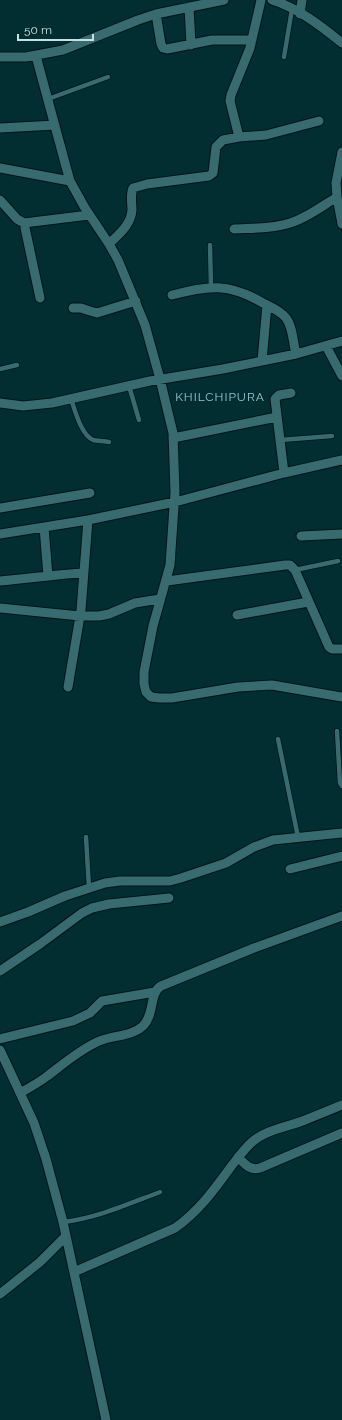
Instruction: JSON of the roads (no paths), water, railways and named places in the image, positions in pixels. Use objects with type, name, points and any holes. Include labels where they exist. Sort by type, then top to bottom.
[{"type":"street","points":[[0,57],[18,58],[36,56],[63,50],[156,14],[193,4],[224,0]]},
{"type":"street","points":[[239,137],[230,101],[230,95],[252,40],[261,0]]},
{"type":"street","points":[[272,0],[314,21],[342,43]]},
{"type":"street","points":[[300,14],[302,0]]},
{"type":"street","points":[[191,44],[193,4]]},
{"type":"street","points":[[156,14],[163,48],[171,49],[191,44],[224,39],[252,40]]},
{"type":"street","points":[[36,56],[70,181],[89,215],[118,260],[136,301],[145,325],[168,408],[173,438],[174,502],[170,565],[167,581],[160,599],[153,626],[144,672],[146,692],[151,697],[172,698],[238,687],[272,685],[342,697]]},
{"type":"street","points":[[109,244],[127,226],[131,218],[131,193],[133,188],[147,184],[209,176],[213,173],[216,147],[218,143],[223,140],[266,135],[319,121]]},
{"type":"street","points":[[0,128],[54,125]]},
{"type":"street","points":[[342,152],[336,183],[342,224]]},
{"type":"street","points":[[0,168],[70,181]]},
{"type":"street","points":[[234,229],[273,227],[291,223],[313,212],[337,197]]},
{"type":"street","points":[[0,200],[17,219],[24,223],[89,215]]},
{"type":"street","points":[[24,223],[40,298]]},
{"type":"street","points":[[172,295],[211,287],[228,288],[239,291],[281,314],[288,322],[296,354]]},
{"type":"street","points":[[73,308],[86,309],[90,312],[97,313],[136,301]]},
{"type":"street","points":[[262,361],[267,305]]},
{"type":"street","points":[[0,403],[23,406],[38,405],[160,379],[296,354],[342,341]]},
{"type":"street","points":[[326,346],[342,376]]},
{"type":"street","points":[[284,473],[275,399],[276,396],[292,393]]},
{"type":"street","points":[[173,438],[277,417]]},
{"type":"street","points":[[0,534],[88,520],[174,502],[284,473],[342,460]]},
{"type":"street","points":[[0,508],[90,492]]},
{"type":"street","points":[[68,687],[80,616],[88,520]]},
{"type":"street","points":[[44,527],[48,576]]},
{"type":"street","points":[[301,536],[342,534]]},
{"type":"street","points":[[167,581],[285,565],[290,566],[295,570],[329,647],[332,649],[342,649]]},
{"type":"street","points":[[0,580],[84,573]]},
{"type":"street","points":[[0,608],[80,616],[109,614],[135,603],[160,599]]},
{"type":"street","points":[[237,615],[308,602]]},
{"type":"street","points":[[0,922],[89,888],[120,881],[160,881],[182,878],[226,863],[260,844],[273,840],[342,833]]},
{"type":"street","points":[[290,869],[342,856]]},
{"type":"street","points":[[0,971],[82,913],[92,908],[109,904],[169,898]]},
{"type":"street","points":[[0,1039],[73,1021],[90,1013],[102,1001],[155,992],[162,986],[254,948],[342,916]]},
{"type":"street","points":[[20,1093],[98,1041],[133,1032],[138,1029],[143,1025],[152,1012],[155,992]]},
{"type":"street","points":[[0,1050],[34,1123],[46,1159],[63,1222],[106,1420]]},
{"type":"street","points":[[74,1272],[175,1228],[187,1220],[206,1200],[251,1142],[259,1137],[273,1130],[306,1120],[342,1105]]},
{"type":"street","points":[[238,1157],[251,1169],[255,1170],[342,1133]]},
{"type":"street","points":[[0,1294],[40,1262],[66,1236]]},
{"type":"lane","points":[[284,57],[292,9]]},
{"type":"lane","points":[[48,99],[108,77]]},
{"type":"lane","points":[[210,245],[211,287]]},
{"type":"lane","points":[[0,369],[17,365]]},
{"type":"lane","points":[[129,386],[139,420]]},
{"type":"lane","points":[[71,399],[79,423],[88,436],[92,439],[109,442]]},
{"type":"lane","points":[[280,440],[332,436]]},
{"type":"lane","points":[[295,570],[338,561]]},
{"type":"lane","points":[[337,731],[340,783],[342,786]]},
{"type":"lane","points":[[278,739],[298,837]]},
{"type":"lane","points":[[86,837],[89,888]]},
{"type":"lane","points":[[63,1222],[75,1221],[100,1215],[160,1192]]},
{"type":"district","name":"KHILCHIPURA","points":[[220,397]]}]
